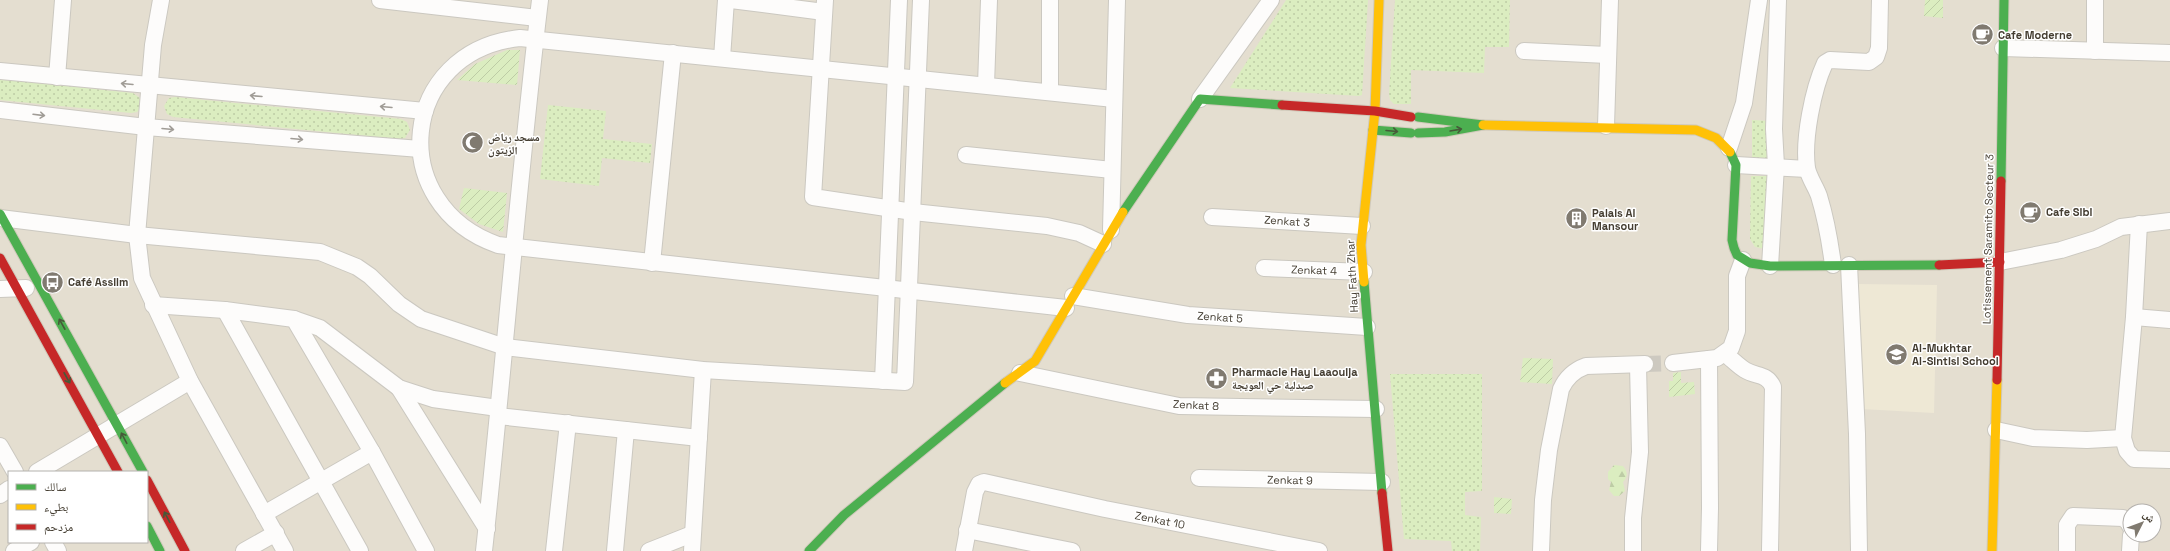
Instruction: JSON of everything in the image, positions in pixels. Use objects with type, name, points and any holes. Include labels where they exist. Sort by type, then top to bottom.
[{"type":"street","points":[[57,77],[63,0]]},
{"type":"street","points":[[161,0],[153,44],[148,86],[137,235],[142,278],[153,305],[190,381],[285,551]]},
{"type":"street","points":[[380,0],[537,18]]},
{"type":"street","points":[[484,551],[505,346],[513,248],[540,0]]},
{"type":"street","points":[[722,58],[726,0]]},
{"type":"street","points":[[731,0],[824,6],[813,197],[913,212],[1047,226],[1079,233],[1103,244]]},
{"type":"street","points":[[883,381],[899,0]]},
{"type":"street","points":[[1,216],[137,235],[320,252],[357,267],[370,276],[399,304],[421,319],[505,346],[703,370],[905,382],[919,78],[921,0]]},
{"type":"street","points":[[986,85],[989,0]]},
{"type":"street","points":[[1050,0],[1050,92]]},
{"type":"street","points":[[1111,230],[1117,0]]},
{"type":"street","points":[[809,551],[844,515],[996,389],[1020,373],[1038,357],[1111,230],[1200,99],[1271,0]]},
{"type":"street","name":"Hay Fath Zhar","points":[[1380,0],[1375,111],[1361,245],[1367,328],[1376,409],[1388,551]]},
{"type":"street","points":[[1606,126],[1610,0]]},
{"type":"street","points":[[1728,148],[1744,103],[1759,0]]},
{"type":"street","points":[[1770,266],[1776,166],[1774,129],[1778,0]]},
{"type":"street","points":[[1832,265],[1830,239],[1819,195],[1807,169],[1806,146],[1814,101],[1824,65],[1830,60],[1869,62],[1876,57],[1879,48],[1880,0]]},
{"type":"street","name":"Lotissement Saramito Secteur 3","points":[[1992,551],[2000,262],[2004,0]]},
{"type":"street","points":[[2095,0],[2095,51]]},
{"type":"street","name":"Zenkat 5","points":[[1114,99],[535,38],[505,39],[489,44],[460,60],[438,84],[425,111],[420,130],[420,149],[422,164],[431,190],[443,209],[454,222],[483,240],[513,248],[887,289],[1070,302],[1188,315],[1367,328]]},
{"type":"street","points":[[2003,48],[2170,53]]},
{"type":"street","points":[[1524,51],[1608,55]]},
{"type":"street","points":[[652,263],[673,53]]},
{"type":"street","points":[[0,71],[425,111]]},
{"type":"street","points":[[1200,99],[1375,111],[1483,125],[1606,126],[1696,130],[1708,132],[1728,148],[1736,165],[1732,240],[1738,255],[1743,260],[1750,263],[1770,266],[2000,262],[2061,250],[2096,239],[2121,227],[2170,221]]},
{"type":"street","points":[[0,110],[146,127],[420,149]]},
{"type":"street","points":[[1373,130],[1414,133],[1445,132],[1483,125]]},
{"type":"street","points":[[966,155],[1112,170]]},
{"type":"street","points":[[1736,165],[1776,166],[1807,169]]},
{"type":"street","points":[[1,216],[142,471]]},
{"type":"street","name":"Zenkat 3","points":[[1212,217],[1362,226]]},
{"type":"street","points":[[2139,224],[2134,317],[2123,438],[2127,451],[2134,459],[2170,460]]},
{"type":"street","points":[[0,258],[117,471]]},
{"type":"street","points":[[1673,363],[1709,359],[1725,354],[1735,340],[1737,276],[1743,260]]},
{"type":"street","points":[[1849,265],[1857,434],[1859,551]]},
{"type":"street","name":"Zenkat 4","points":[[1264,268],[1364,272]]},
{"type":"street","points":[[0,289],[42,288]]},
{"type":"street","points":[[153,305],[225,310],[294,319],[320,328],[399,388],[433,399],[498,412],[568,423],[699,438]]},
{"type":"street","points":[[225,310],[360,551]]},
{"type":"street","points":[[2134,317],[2170,320]]},
{"type":"street","points":[[294,319],[372,452],[426,551]]},
{"type":"street","points":[[1725,354],[1746,371],[1762,375],[1770,382],[1773,388],[1770,551]]},
{"type":"street","points":[[1708,551],[1710,508],[1709,359]]},
{"type":"street","points":[[1541,551],[1543,500],[1549,450],[1561,389],[1564,382],[1578,369],[1586,366],[1641,364],[1640,452],[1633,518],[1633,551]]},
{"type":"street","points":[[692,551],[703,370]]},
{"type":"street","name":"Zenkat 8","points":[[1020,373],[1179,406],[1376,409]]},
{"type":"street","points":[[39,471],[98,434],[190,381]]},
{"type":"street","points":[[399,388],[487,529]]},
{"type":"street","points":[[554,551],[568,423]]},
{"type":"street","points":[[615,551],[626,430]]},
{"type":"street","points":[[1996,430],[2033,438],[2087,440],[2123,438]]},
{"type":"street","points":[[0,446],[15,471]]},
{"type":"street","points":[[264,514],[372,452]]},
{"type":"street","name":"Zenkat 9","points":[[1199,478],[1382,482]]},
{"type":"street","points":[[148,482],[185,551]]},
{"type":"street","name":"Zenkat 10","points":[[967,530],[979,484],[984,482],[1319,551]]},
{"type":"street","points":[[2067,551],[2067,525],[2073,516],[2122,518]]},
{"type":"street","points":[[148,528],[160,551]]},
{"type":"street","points":[[964,551],[967,530],[1072,551]]},
{"type":"street","points":[[244,551],[276,533]]},
{"type":"street","points":[[650,551],[692,534]]},
{"type":"street","points":[[14,551],[29,543]]},
{"type":"shaded area","points":[[0,0],[2170,0],[2170,551],[0,551]]},
{"type":"shaded area","name":"Al-Mukhtar Al-Sintisi School","points":[[1857,284],[1937,285],[1934,413],[1861,409]]},
{"type":"green space","points":[[1286,0],[1368,0],[1362,95],[1230,88]]},
{"type":"green space","points":[[1395,0],[1510,0],[1509,47],[1485,47],[1484,73],[1411,70],[1411,104],[1394,104],[1390,100],[1389,94]]},
{"type":"green space","points":[[1925,0],[1943,0],[1943,18],[1924,16]]},
{"type":"green space","points":[[507,50],[520,50],[517,85],[457,80],[475,64]]},
{"type":"green space","points":[[0,79],[133,93],[140,98],[141,107],[137,112],[131,113],[0,100]]},
{"type":"green space","points":[[175,97],[401,119],[407,122],[410,130],[405,138],[399,139],[173,117],[167,114],[164,106],[169,98]]},
{"type":"green space","points":[[548,105],[606,111],[603,139],[652,144],[650,163],[602,158],[599,186],[540,179]]},
{"type":"green space","points":[[1752,120],[1770,121],[1769,160],[1752,159]]},
{"type":"green space","points":[[1751,176],[1767,176],[1765,249],[1755,247],[1750,239]]},
{"type":"green space","points":[[464,188],[507,193],[503,232],[479,224],[459,209]]},
{"type":"green space","points":[[1523,358],[1553,359],[1552,384],[1520,382]]},
{"type":"green space","points":[[1681,372],[1681,383],[1694,382],[1695,394],[1669,397],[1669,381],[1673,381],[1673,373]]},
{"type":"green space","points":[[1390,374],[1482,374],[1482,491],[1465,492],[1465,515],[1481,517],[1480,551],[1452,551],[1451,541],[1404,539]]},
{"type":"green space","points":[[1614,465],[1623,466],[1627,472],[1627,476],[1623,482],[1625,491],[1619,496],[1614,496],[1609,490],[1611,482],[1608,479],[1608,472]]},
{"type":"green space","points":[[1494,497],[1512,499],[1511,514],[1494,513]]},
{"type":"tunnel","points":[[1645,364],[1673,363]]},
{"type":"traffic: fast","points":[[2001,181],[2004,0]]},
{"type":"traffic: fast","points":[[1123,212],[1200,99],[1282,105]]},
{"type":"traffic: fast","points":[[1418,117],[1483,125],[1445,132],[1418,133]]},
{"type":"traffic: fast","points":[[1373,130],[1411,133]]},
{"type":"traffic: fast","points":[[1730,152],[1736,165],[1732,240],[1737,255],[1750,263],[1770,266],[1939,265]]},
{"type":"traffic: fast","points":[[0,214],[142,471]]},
{"type":"traffic: fast","points":[[1364,282],[1382,493]]},
{"type":"traffic: fast","points":[[809,551],[844,515],[1005,383]]},
{"type":"traffic: fast","points":[[148,528],[160,551]]},
{"type":"traffic: slow","points":[[1364,282],[1361,245],[1375,111],[1379,0]]},
{"type":"traffic: slow","points":[[1483,125],[1696,130],[1716,138],[1730,152]]},
{"type":"traffic: slow","points":[[1005,383],[1035,361],[1123,212]]},
{"type":"traffic: slow","points":[[1992,551],[1997,380]]},
{"type":"traffic: jam","points":[[1282,105],[1375,111],[1411,117]]},
{"type":"traffic: jam","points":[[1997,380],[2001,181]]},
{"type":"traffic: jam","points":[[0,258],[117,471]]},
{"type":"traffic: jam","points":[[1939,265],[2000,262]]},
{"type":"traffic: jam","points":[[148,482],[185,551]]},
{"type":"traffic: jam","points":[[1382,493],[1388,551]]},
{"type":"place","name":"Cafe Moderne","points":[[1983,35]]},
{"type":"place","name":"مسجد رياض الزيتون","points":[[473,143]]},
{"type":"place","name":"Cafe Sibi","points":[[2031,212]]},
{"type":"place","name":"Palais Al Mansour","points":[[1576,219]]},
{"type":"place","name":"Café Assilm","points":[[53,282]]},
{"type":"place","name":"Al-Mukhtar Al-Sintisi School","points":[[1897,354]]},
{"type":"place","name":"Pharmacie Hay Laaouija صيدلية حي العويجة","points":[[1217,378]]}]
